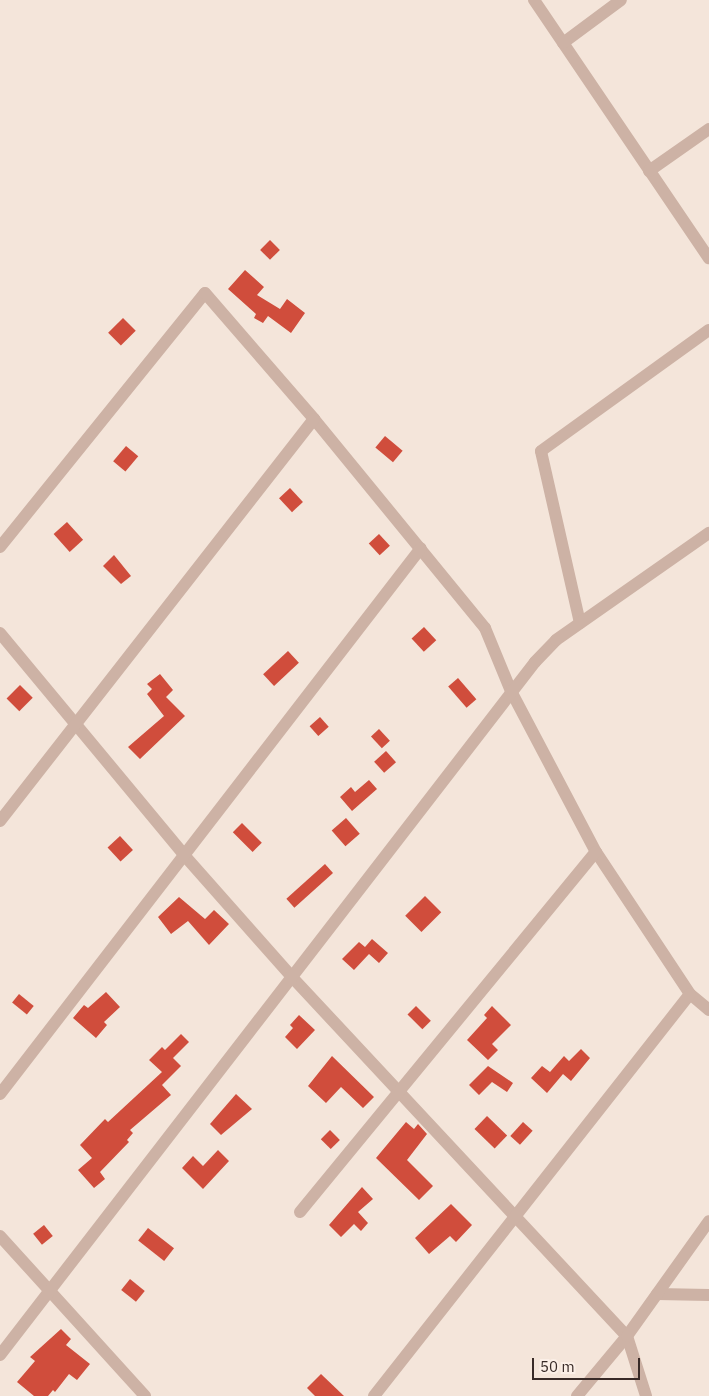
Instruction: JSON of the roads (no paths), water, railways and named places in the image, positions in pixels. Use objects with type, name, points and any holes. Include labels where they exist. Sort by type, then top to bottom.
[{"type":"street","points":[[534,0],[709,258]]},
{"type":"street","points":[[563,44],[621,0]]},
{"type":"street","points":[[649,171],[709,129]]},
{"type":"street","points":[[0,547],[205,293],[314,419],[485,628],[511,691],[596,852],[690,994],[709,1010]]},
{"type":"street","points":[[580,623],[541,451],[709,330]]},
{"type":"street","points":[[0,821],[314,419]]},
{"type":"street","points":[[0,1355],[511,691],[556,640],[626,594],[709,533]]},
{"type":"street","points":[[0,1094],[421,548]]},
{"type":"street","points":[[0,633],[184,855],[291,976],[514,1218],[626,1336],[646,1396]]},
{"type":"street","points":[[300,1212],[596,852]]},
{"type":"street","points":[[374,1396],[690,994]]},
{"type":"street","points":[[577,1396],[626,1336],[709,1222]]},
{"type":"street","points":[[0,1236],[145,1396]]},
{"type":"street","points":[[657,1294],[709,1296]]}]
